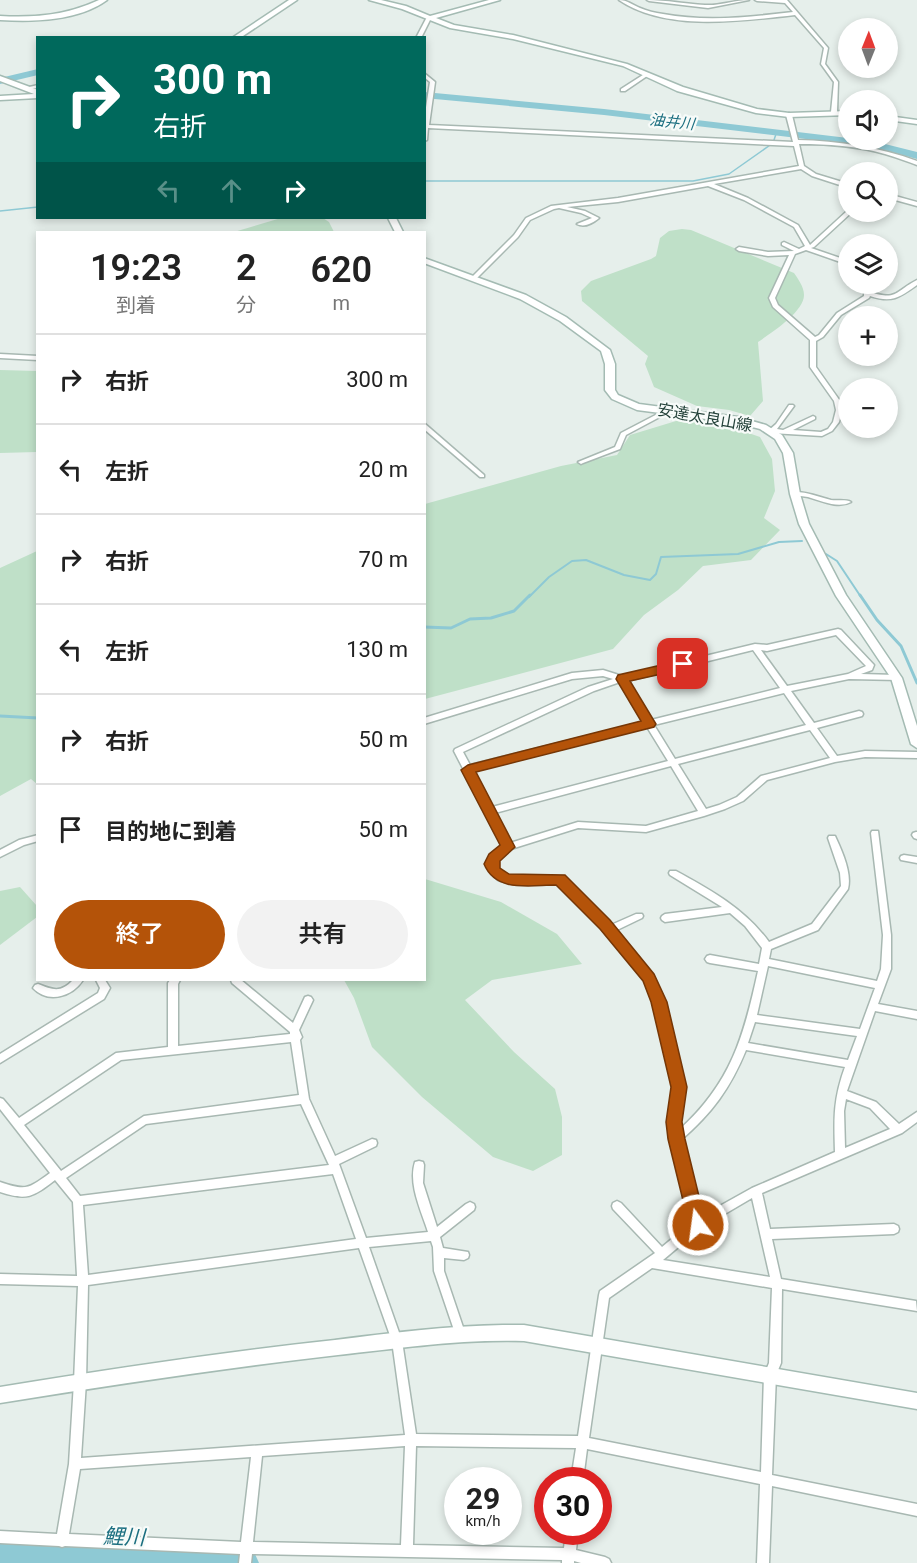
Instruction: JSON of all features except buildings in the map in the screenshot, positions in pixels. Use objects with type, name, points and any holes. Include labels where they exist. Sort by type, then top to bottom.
[{"type":"street","points":[[0,18],[50,19],[72,14],[104,0]]},
{"type":"street","points":[[238,36],[294,0]]},
{"type":"street","points":[[372,0],[404,7],[452,27],[513,37],[625,65],[680,89],[756,111],[789,115],[838,112]]},
{"type":"street","points":[[419,36],[429,18],[497,0]]},
{"type":"street","points":[[621,0],[640,11],[688,17],[723,19],[796,13]]},
{"type":"street","points":[[649,0],[708,7],[747,0]]},
{"type":"street","points":[[757,0],[785,1],[811,28],[826,48],[823,64],[835,78],[836,85],[834,112]]},
{"type":"street","points":[[623,90],[648,74]]},
{"type":"street","points":[[426,76],[433,82],[426,126],[854,145],[895,154],[917,163]]},
{"type":"street","points":[[0,78],[36,93]]},
{"type":"street","points":[[27,88],[36,86]]},
{"type":"street","points":[[0,98],[36,94]]},
{"type":"street","points":[[789,115],[802,167],[814,175],[838,183]]},
{"type":"street","points":[[898,120],[917,123]]},
{"type":"street","points":[[473,279],[516,236],[528,219],[553,207],[618,200],[802,167]]},
{"type":"street","points":[[709,184],[746,199],[796,226],[807,247],[838,259]]},
{"type":"street","points":[[898,199],[917,204]]},
{"type":"street","points":[[583,212],[584,202]]},
{"type":"street","points":[[553,207],[583,212],[596,218],[580,224]]},
{"type":"street","points":[[739,249],[768,254],[795,252],[807,247],[838,221]]},
{"type":"street","points":[[784,244],[795,252]]},
{"type":"street","points":[[771,431],[822,434],[834,426],[839,410],[834,395],[813,367],[814,340],[772,301],[795,252]]},
{"type":"street","name":"安達太良山線","points":[[426,261],[535,302],[563,318],[605,350],[609,358],[610,390],[615,397],[637,406],[738,420],[771,431],[782,441],[788,453],[795,494],[804,524],[841,596],[896,678],[917,744]]},
{"type":"street","points":[[814,340],[821,336],[839,314],[862,301],[869,294],[884,299],[894,299],[917,282]]},
{"type":"street","points":[[0,356],[36,358]]},
{"type":"street","points":[[771,431],[791,406]]},
{"type":"street","points":[[581,462],[618,448],[623,434],[669,410]]},
{"type":"street","points":[[783,432],[813,418]]},
{"type":"street","points":[[426,427],[482,477]]},
{"type":"street","points":[[808,443],[809,434]]},
{"type":"street","points":[[795,494],[808,494],[826,502],[848,502]]},
{"type":"street","points":[[468,770],[783,689],[849,676],[869,668],[870,665],[838,632],[767,648],[755,647],[622,679],[591,689],[458,751],[508,847]]},
{"type":"street","points":[[755,647],[834,759]]},
{"type":"street","points":[[426,720],[572,676],[603,673],[622,679],[704,813]]},
{"type":"street","points":[[849,676],[896,678]]},
{"type":"street","points":[[490,811],[859,714]]},
{"type":"street","points":[[698,1225],[676,1139],[674,1122],[679,1087],[659,1002],[649,978],[609,930],[560,879],[516,880],[500,877],[491,864],[494,858],[508,847],[578,825],[646,829],[704,813],[740,799],[764,778],[834,759],[865,754],[917,755]]},
{"type":"street","points":[[840,1155],[838,1111],[842,1093],[850,1064],[856,1055],[886,969],[887,935],[875,833]]},
{"type":"street","points":[[0,854],[22,842],[36,838]]},
{"type":"street","points":[[767,947],[816,927],[845,888],[844,873],[832,838]]},
{"type":"street","points":[[904,858],[917,860]]},
{"type":"street","points":[[673,873],[732,909],[752,925],[767,947],[744,1046],[713,1102],[695,1124],[676,1139]]},
{"type":"street","points":[[665,918],[732,909]]},
{"type":"street","points":[[609,930],[639,916]]},
{"type":"street","points":[[710,959],[763,965],[880,985]]},
{"type":"street","points":[[38,988],[47,993],[60,994],[67,991],[77,981]]},
{"type":"street","points":[[0,1059],[101,996],[105,988],[102,981]]},
{"type":"street","points":[[173,1050],[173,983],[175,981]]},
{"type":"street","points":[[236,981],[295,1033]]},
{"type":"street","points":[[308,1000],[295,1033],[304,1099],[335,1165],[397,1341],[411,1440],[407,1550]]},
{"type":"street","points":[[873,1007],[917,1015]]},
{"type":"street","points":[[752,1018],[862,1033]]},
{"type":"street","points":[[17,1125],[119,1056],[295,1033]]},
{"type":"street","points":[[744,1046],[850,1064]]},
{"type":"street","points":[[842,1093],[873,1105],[898,1130]]},
{"type":"street","points":[[0,1187],[18,1194],[26,1194],[144,1120],[304,1099]]},
{"type":"street","points":[[0,1102],[78,1202],[83,1281],[80,1382],[75,1464],[62,1541]]},
{"type":"street","points":[[579,1467],[604,1295],[651,1263],[698,1225],[756,1191],[898,1130],[917,1116]]},
{"type":"street","points":[[78,1202],[335,1165],[372,1143]]},
{"type":"street","points":[[419,1165],[418,1183],[438,1252],[439,1270],[460,1333]]},
{"type":"street","points":[[756,1191],[777,1285],[775,1363],[770,1375],[763,1563]]},
{"type":"street","points":[[616,1206],[662,1254]]},
{"type":"street","points":[[0,1279],[83,1281],[362,1243],[434,1236],[470,1207]]},
{"type":"street","points":[[766,1234],[894,1229]]},
{"type":"street","points":[[438,1252],[464,1255]]},
{"type":"street","points":[[651,1263],[916,1306]]},
{"type":"street","points":[[0,1395],[280,1353],[460,1333],[524,1333],[917,1401]]},
{"type":"street","points":[[75,1464],[411,1440],[582,1442],[917,1510]]},
{"type":"street","points":[[245,1563],[258,1452]]},
{"type":"street","points":[[0,1537],[246,1548],[407,1550],[569,1558],[605,1563]]},
{"type":"green space","points":[[278,219],[324,219],[334,231],[237,231]]},
{"type":"green space","points":[[691,230],[794,273],[801,283],[804,295],[799,308],[786,322],[758,342],[763,401],[750,416],[729,410],[697,406],[654,387],[645,364],[648,356],[582,301],[581,291],[591,281],[651,259],[656,256],[660,238],[669,231]]},
{"type":"green space","points":[[0,370],[36,371],[36,452],[0,453]]},
{"type":"green space","points":[[711,420],[760,437],[772,459],[775,491],[764,518],[780,530],[751,560],[703,566],[678,590],[644,615],[613,649],[426,699],[426,504],[561,466],[617,455],[630,435],[676,421]]},
{"type":"green space","points":[[36,551],[36,783],[31,779],[0,796],[0,568]]},
{"type":"green space","points":[[426,879],[501,902],[557,934],[582,964],[492,980],[465,1000],[514,1052],[555,1089],[562,1117],[562,1155],[533,1171],[493,1157],[422,1097],[372,1047],[354,998],[345,981],[426,981]]},
{"type":"green space","points":[[20,887],[36,905],[36,918],[0,945],[0,891]]},
{"type":"waterway","name":"油井川","points":[[0,81],[36,72]]},
{"type":"waterway","name":"油井川","points":[[426,95],[604,112],[873,144],[917,156]]},
{"type":"waterway","points":[[426,181],[693,181],[729,174],[773,143],[776,134]]},
{"type":"waterway","points":[[0,211],[36,207]]},
{"type":"waterway","points":[[529,597],[549,577],[572,561],[586,560],[624,575],[650,580],[656,574],[661,557],[738,554],[779,542],[802,541]]},
{"type":"waterway","points":[[826,554],[837,561],[861,597]]},
{"type":"waterway","points":[[426,627],[451,628],[470,619],[491,618],[514,611],[530,595]]},
{"type":"waterway","points":[[860,595],[877,620],[901,646],[917,683]]},
{"type":"waterway","points":[[0,716],[36,718]]},
{"type":"waterway","name":"鯉川","points":[[0,1555],[246,1563]]},
{"type":"route","points":[[683,664],[622,679],[649,724],[468,770],[508,847],[494,858],[491,864],[494,871],[506,879],[560,879],[605,925],[649,978],[659,1002],[679,1087],[674,1122],[676,1139],[698,1225]]}]
